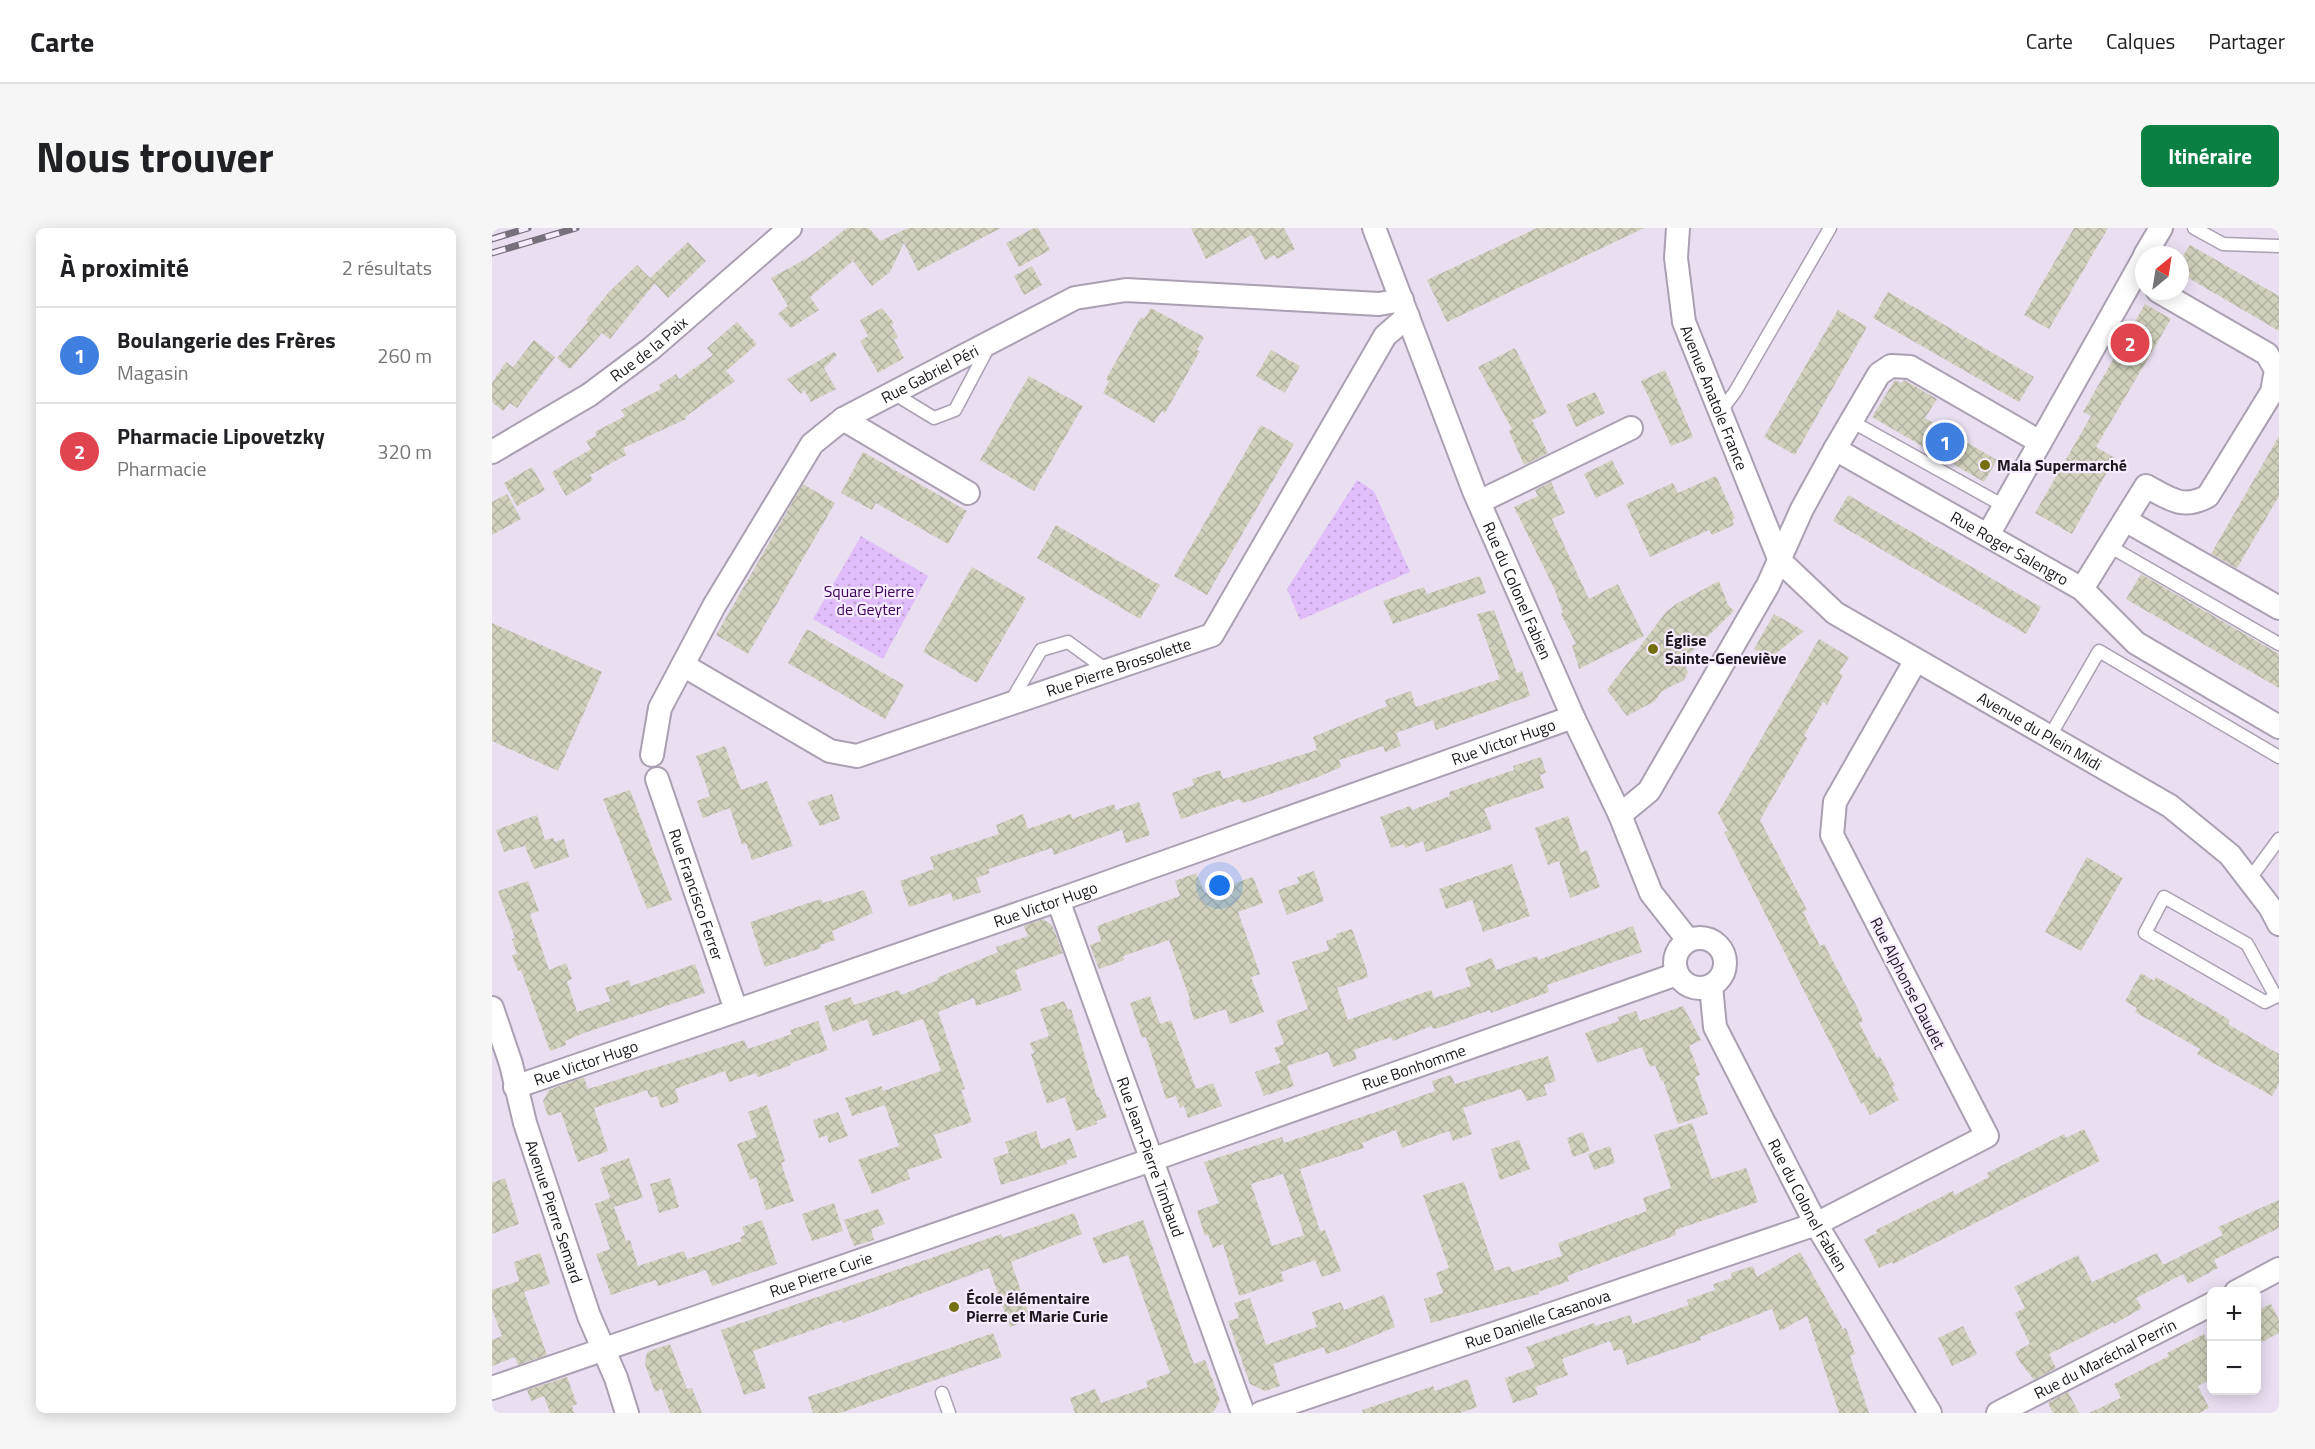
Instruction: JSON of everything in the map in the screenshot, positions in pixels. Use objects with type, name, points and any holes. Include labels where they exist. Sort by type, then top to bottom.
[{"type":"street","name":"Rue de la Paix","points":[[492,452],[589,395],[652,348],[790,228]]},
{"type":"street","name":"Rue du Colonel Fabien","points":[[1374,228],[1479,502],[1573,717],[1620,815],[1651,893],[1688,940]]},
{"type":"street","name":"Avenue Anatole France","points":[[1678,228],[1676,258],[1684,322],[1780,561]]},
{"type":"street","points":[[2152,246],[2161,228]]},
{"type":"street","points":[[1988,535],[2135,280]]},
{"type":"street","name":"Rue Gabriel Péri","points":[[652,755],[660,708],[714,606],[812,444],[843,419],[1075,298],[1126,290],[1378,304],[1405,308]]},
{"type":"street","points":[[2082,589],[2146,486],[2173,501],[2193,504],[2208,496],[2272,392],[2276,370],[2268,354],[2174,300]]},
{"type":"street","name":"Rue Pierre Brossolette","points":[[683,665],[830,751],[857,756],[1212,635],[1385,336],[1405,308]]},
{"type":"street","points":[[1620,815],[1649,791],[1780,561],[1802,509],[1879,374],[1891,366],[1910,367],[2040,442]]},
{"type":"street","points":[[843,419],[968,493]]},
{"type":"street","points":[[1479,502],[1630,428]]},
{"type":"street","name":"Rue Roger Salengro","points":[[1835,449],[2082,589],[2136,643],[2279,727]]},
{"type":"street","points":[[2125,520],[2279,608]]},
{"type":"street","name":"Avenue du Plein Midi","points":[[1780,561],[1835,613],[2170,806],[2230,855],[2270,907],[2279,924]]},
{"type":"street","name":"Rue Alphonse Daudet","points":[[1816,1224],[1987,1136],[1832,835],[1835,802],[1916,660]]},
{"type":"street","name":"Rue Victor Hugo","points":[[515,1087],[1058,900],[1573,717]]},
{"type":"street","name":"Rue Francisco Ferrer","points":[[657,779],[736,1010]]},
{"type":"street","name":"Rue Jean-Pierre Timbaud","points":[[1058,900],[1244,1413]]},
{"type":"street","points":[[1704,938],[1712,941],[1723,953],[1725,969],[1711,986],[1704,988],[1688,986],[1677,974],[1675,967],[1677,951],[1688,940],[1704,938]]},
{"type":"street","name":"Rue Bonhomme","points":[[1151,1160],[1677,974]]},
{"type":"street","name":"Rue du Colonel Fabien","points":[[1711,986],[1715,1027],[1816,1224],[1930,1413]]},
{"type":"street","name":"Avenue Pierre Semard","points":[[492,1008],[511,1064],[515,1087],[602,1350],[616,1378],[627,1413]]},
{"type":"street","name":"Rue Pierre Curie","points":[[492,1388],[1151,1160]]},
{"type":"street","name":"Rue Danielle Casanova","points":[[1261,1413],[1816,1224]]},
{"type":"street","points":[[2245,1287],[2279,1269]]},
{"type":"street","name":"Rue du Maréchal Perrin","points":[[1998,1413],[2207,1306]]},
{"type":"lane","points":[[1720,412],[1735,392],[1830,228]]},
{"type":"lane","points":[[2194,228],[2223,244],[2279,246]]},
{"type":"lane","points":[[893,393],[934,418],[955,410],[992,342]]},
{"type":"lane","points":[[1851,421],[2004,506]]},
{"type":"lane","points":[[2109,546],[2279,644]]},
{"type":"lane","points":[[1010,704],[1041,650],[1068,642],[1108,671]]},
{"type":"lane","points":[[2050,736],[2099,651],[2279,757]]},
{"type":"lane","points":[[2249,880],[2279,839]]},
{"type":"lane","points":[[2164,897],[2247,944],[2278,996],[2265,1002],[2145,933],[2164,897]]},
{"type":"lane","points":[[942,1393],[949,1413]]},
{"type":"green space","points":[[1357,480],[1374,491],[1410,572],[1300,620],[1287,589]]},
{"type":"green space","name":"Square Pierre de Geyter","points":[[861,536],[928,576],[883,659],[813,619]]},
{"type":"building","points":[[847,228],[869,228],[880,241],[908,228],[1001,228],[918,271],[904,243],[890,272],[872,286],[853,261],[810,297],[819,310],[791,328],[778,314],[788,306],[771,278],[811,256]]},
{"type":"building","points":[[1038,228],[1050,250],[1019,267],[1006,243]]},
{"type":"building","points":[[1191,228],[1284,228],[1295,249],[1277,259],[1275,255],[1265,260],[1252,235],[1206,259]]},
{"type":"building","points":[[1537,228],[1644,228],[1447,322],[1427,280]]},
{"type":"building","points":[[2074,228],[2108,228],[2049,329],[2024,315]]},
{"type":"building","points":[[688,242],[706,261],[668,298],[650,278]]},
{"type":"building","points":[[2190,245],[2279,296],[2279,331],[2189,278]]},
{"type":"building","points":[[637,265],[655,283],[610,339],[602,333],[570,369],[557,358],[588,322],[586,320],[609,292]]},
{"type":"building","points":[[1032,266],[1042,285],[1024,295],[1014,276]]},
{"type":"building","points":[[1888,292],[2034,377],[2019,402],[1873,318]]},
{"type":"building","points":[[2145,304],[2171,319],[2096,447],[2115,458],[2072,534],[2035,513],[2091,416],[2083,412]]},
{"type":"building","points":[[882,308],[894,323],[891,325],[898,337],[894,340],[904,358],[878,373],[860,341],[868,336],[860,320]]},
{"type":"building","points":[[1151,308],[1204,337],[1197,350],[1200,351],[1165,413],[1162,411],[1154,423],[1103,393],[1109,381],[1106,379],[1141,317],[1144,319]]},
{"type":"building","points":[[1838,310],[1867,327],[1795,455],[1764,437]]},
{"type":"building","points":[[737,322],[757,344],[726,371],[735,381],[685,417],[686,419],[623,448],[626,455],[590,475],[593,480],[566,496],[552,472],[591,449],[586,441],[597,436],[595,432],[625,416],[621,410],[661,389],[659,385],[676,374],[679,379],[713,355],[707,348]]},
{"type":"building","points":[[534,340],[555,357],[517,408],[510,403],[503,411],[492,402],[492,383],[506,362],[513,367]]},
{"type":"building","points":[[1515,348],[1547,413],[1532,420],[1548,453],[1524,465],[1509,431],[1512,429],[1478,367]]},
{"type":"building","points":[[1271,350],[1300,366],[1285,393],[1256,376]]},
{"type":"building","points":[[834,352],[837,355],[824,368],[836,389],[811,402],[804,390],[801,394],[787,379]]},
{"type":"building","points":[[1665,370],[1693,437],[1671,446],[1641,381]]},
{"type":"building","points":[[1029,376],[1083,406],[1034,491],[980,460]]},
{"type":"building","points":[[1895,380],[1901,383],[1904,380],[1937,399],[1925,418],[1997,460],[1984,482],[1872,417]]},
{"type":"building","points":[[1595,392],[1605,413],[1576,427],[1566,405]]},
{"type":"building","points":[[1261,425],[1294,444],[1207,595],[1174,576]]},
{"type":"building","points":[[2279,436],[2279,496],[2237,568],[2211,554]]},
{"type":"building","points":[[863,452],[967,511],[948,544],[876,503],[872,510],[841,493]]},
{"type":"building","points":[[1612,460],[1624,484],[1596,498],[1584,474]]},
{"type":"building","points":[[532,467],[545,490],[517,506],[504,483]]},
{"type":"building","points":[[1716,476],[1735,518],[1732,520],[1734,525],[1712,535],[1709,530],[1650,557],[1626,504],[1673,483],[1678,493]]},
{"type":"building","points":[[1551,482],[1565,513],[1552,519],[1589,599],[1618,584],[1644,636],[1579,669],[1572,645],[1576,644],[1561,614],[1563,612],[1554,588],[1514,507],[1538,496],[1535,490]]},
{"type":"building","points":[[803,484],[835,503],[748,654],[716,635]]},
{"type":"building","points":[[507,494],[521,519],[492,535],[492,502]]},
{"type":"building","points":[[1848,495],[2041,607],[2026,634],[1833,521]]},
{"type":"building","points":[[1056,525],[1160,585],[1140,619],[1037,558]]},
{"type":"building","points":[[972,567],[1026,598],[977,683],[923,652]]},
{"type":"building","points":[[2141,574],[2279,654],[2279,688],[2126,599]]},
{"type":"building","points":[[1480,576],[1486,593],[1393,624],[1383,601],[1424,587],[1427,594]]},
{"type":"building","name":"Église Sainte-Geneviève","points":[[1719,581],[1728,605],[1734,611],[1683,660],[1688,672],[1684,680],[1662,691],[1655,701],[1627,716],[1607,690],[1666,612],[1676,604]]},
{"type":"building","points":[[1494,610],[1517,673],[1522,671],[1530,696],[1436,730],[1433,720],[1396,733],[1401,746],[1385,752],[1383,746],[1339,760],[1341,767],[1318,777],[1250,801],[1242,803],[1240,799],[1181,819],[1172,793],[1194,785],[1192,779],[1220,770],[1223,779],[1317,750],[1313,737],[1387,706],[1385,700],[1411,691],[1416,707],[1500,679],[1477,614]]},
{"type":"building","points":[[1774,614],[1804,631],[1770,658],[1754,649]]},
{"type":"building","points":[[492,623],[602,672],[558,771],[492,741]]},
{"type":"building","points":[[807,629],[904,685],[885,719],[788,663]]},
{"type":"building","points":[[1819,639],[1849,657],[1839,673],[1843,675],[1827,705],[1823,702],[1804,736],[1807,738],[1760,820],[1807,910],[1803,912],[1820,946],[1824,944],[1857,1007],[1863,1021],[1859,1023],[1877,1058],[1880,1056],[1895,1086],[1892,1087],[1899,1100],[1870,1115],[1863,1102],[1861,1104],[1724,832],[1728,831],[1718,813]]},
{"type":"building","points":[[725,746],[741,790],[767,781],[793,846],[752,860],[746,843],[742,845],[730,808],[703,818],[697,801],[710,796],[696,756]]},
{"type":"building","points":[[1541,757],[1546,773],[1540,775],[1544,788],[1484,809],[1492,829],[1426,852],[1423,841],[1405,848],[1404,844],[1391,848],[1380,817],[1410,806],[1412,810],[1450,796],[1449,792],[1514,770],[1513,766]]},
{"type":"building","points":[[630,790],[672,900],[647,909],[603,799]]},
{"type":"building","points":[[832,794],[840,819],[820,826],[807,802]]},
{"type":"building","points":[[1139,802],[1150,835],[1126,843],[1122,830],[1054,855],[1052,848],[988,869],[990,873],[976,878],[981,892],[953,901],[951,893],[909,907],[900,881],[934,869],[930,857],[999,834],[996,825],[1023,814],[1028,829],[1071,814],[1072,819],[1114,804],[1116,810]]},
{"type":"building","points":[[537,815],[545,840],[553,838],[555,842],[564,839],[569,857],[534,869],[525,846],[504,852],[496,830]]},
{"type":"building","points":[[1568,816],[1581,853],[1587,850],[1600,887],[1570,898],[1559,861],[1548,865],[1535,828]]},
{"type":"building","points":[[2087,857],[2123,878],[2081,951],[2045,932]]},
{"type":"building","points":[[1512,864],[1530,916],[1483,932],[1472,900],[1446,909],[1439,889]]},
{"type":"building","points":[[1314,871],[1324,901],[1287,915],[1278,890],[1299,883],[1297,877]]},
{"type":"building","points":[[1196,873],[1205,893],[1253,877],[1263,903],[1238,912],[1260,974],[1251,977],[1264,1012],[1230,1024],[1226,1009],[1194,1020],[1188,1000],[1190,999],[1169,940],[1123,956],[1124,960],[1099,969],[1090,945],[1101,941],[1097,926],[1180,896],[1175,881]]},
{"type":"building","points":[[528,881],[539,911],[530,914],[549,970],[566,963],[572,979],[567,981],[577,1012],[610,1001],[605,988],[629,980],[631,986],[695,964],[705,993],[584,1033],[565,1041],[566,1045],[550,1051],[521,970],[518,971],[512,955],[517,954],[512,939],[515,938],[498,891]]},
{"type":"building","points":[[864,890],[873,913],[832,931],[835,940],[820,945],[821,948],[765,967],[750,922],[821,899],[823,903]]},
{"type":"building","points":[[1043,919],[1052,925],[1063,953],[1015,970],[1022,990],[976,1006],[974,998],[938,1012],[965,1089],[961,1090],[972,1122],[934,1135],[942,1158],[907,1170],[910,1179],[872,1194],[858,1160],[899,1146],[885,1105],[852,1116],[845,1098],[882,1086],[883,1091],[941,1071],[923,1019],[873,1036],[867,1019],[833,1032],[824,1006],[851,997],[854,1005],[899,990],[901,995],[998,952],[996,947],[1028,936],[1024,926]]},
{"type":"building","points":[[1633,926],[1642,952],[1547,985],[1549,992],[1491,1013],[1490,1010],[1442,1027],[1433,1029],[1432,1026],[1393,1041],[1391,1037],[1354,1050],[1357,1059],[1333,1067],[1328,1052],[1287,1066],[1294,1086],[1264,1096],[1255,1072],[1281,1063],[1274,1048],[1284,1044],[1276,1021],[1308,1009],[1292,962],[1329,950],[1326,941],[1337,937],[1336,934],[1352,929],[1368,977],[1337,988],[1348,1020],[1431,990],[1434,998],[1471,986],[1465,968],[1492,958],[1496,970],[1537,956],[1538,960]]},
{"type":"building","points":[[2141,973],[2154,981],[2156,977],[2210,1008],[2230,1020],[2228,1024],[2279,1054],[2279,1084],[2272,1096],[2197,1054],[2200,1049],[2135,1012],[2137,1008],[2125,1001]]},
{"type":"building","points":[[1150,996],[1160,1024],[1171,1020],[1196,1089],[1213,1083],[1222,1106],[1188,1118],[1184,1106],[1180,1108],[1176,1096],[1166,1099],[1146,1037],[1142,1038],[1130,1003]]},
{"type":"building","points":[[1064,1001],[1068,1010],[1071,1009],[1097,1097],[1107,1117],[1096,1121],[1097,1124],[1076,1131],[1065,1097],[1047,1104],[1031,1054],[1034,1053],[1030,1043],[1049,1036],[1040,1009]]},
{"type":"building","points":[[1683,1006],[1701,1040],[1689,1046],[1700,1075],[1695,1077],[1708,1114],[1678,1124],[1663,1080],[1661,1081],[1655,1065],[1650,1067],[1642,1047],[1597,1063],[1585,1033],[1619,1021],[1618,1017],[1636,1011],[1640,1021]]},
{"type":"building","points":[[818,1021],[828,1050],[791,1063],[791,1065],[758,1077],[756,1073],[729,1082],[725,1071],[675,1089],[679,1102],[661,1108],[657,1096],[650,1098],[647,1090],[594,1108],[608,1151],[578,1162],[561,1112],[548,1116],[543,1101],[549,1090],[584,1077],[588,1089],[744,1040],[748,1049],[792,1034],[790,1030]]},
{"type":"building","points":[[1548,1056],[1556,1081],[1544,1085],[1547,1095],[1527,1101],[1521,1089],[1463,1108],[1472,1134],[1453,1141],[1449,1131],[1402,1148],[1396,1130],[1362,1143],[1364,1148],[1300,1169],[1320,1231],[1325,1230],[1341,1271],[1322,1277],[1315,1260],[1281,1272],[1284,1281],[1239,1296],[1223,1244],[1213,1248],[1208,1235],[1205,1236],[1197,1211],[1219,1203],[1204,1162],[1282,1137],[1284,1143],[1388,1108],[1435,1091],[1432,1081],[1451,1075],[1455,1084]],"holes":[[[1283,1174],[1304,1235],[1272,1246],[1251,1184]]]},
{"type":"building","points":[[767,1105],[785,1161],[781,1163],[794,1201],[766,1210],[756,1177],[750,1180],[737,1144],[757,1137],[748,1112]]},
{"type":"building","points":[[838,1112],[848,1136],[829,1143],[827,1135],[819,1138],[813,1120]]},
{"type":"building","points":[[1692,1123],[1712,1179],[1746,1168],[1758,1202],[1675,1230],[1676,1235],[1567,1276],[1569,1281],[1538,1292],[1539,1294],[1431,1323],[1424,1299],[1443,1293],[1436,1273],[1449,1268],[1423,1195],[1464,1182],[1495,1271],[1510,1266],[1512,1272],[1562,1256],[1558,1243],[1647,1211],[1643,1198],[1671,1188],[1654,1135]]},
{"type":"building","points":[[2084,1129],[2100,1161],[1893,1264],[1892,1262],[1879,1268],[1864,1239],[1877,1233],[1876,1230],[1953,1191],[1955,1195],[1989,1177],[1987,1173],[2064,1134],[2066,1138]]},
{"type":"building","points":[[1036,1131],[1041,1149],[1070,1138],[1077,1157],[1066,1161],[1067,1164],[1001,1185],[993,1158],[1009,1153],[1005,1142]]},
{"type":"building","points":[[1583,1132],[1590,1151],[1573,1157],[1567,1138]]},
{"type":"building","points":[[1519,1140],[1530,1169],[1500,1180],[1491,1149]]},
{"type":"building","points":[[1610,1146],[1615,1163],[1594,1170],[1588,1154]]},
{"type":"building","points":[[629,1158],[643,1198],[614,1207],[626,1241],[630,1240],[638,1266],[684,1251],[687,1259],[742,1241],[740,1237],[745,1235],[742,1227],[762,1220],[777,1264],[712,1286],[706,1270],[658,1286],[656,1280],[611,1295],[596,1254],[610,1249],[595,1204],[610,1198],[600,1168]]},
{"type":"building","points":[[505,1178],[519,1224],[492,1234],[492,1183]]},
{"type":"building","points":[[670,1178],[679,1207],[659,1213],[650,1184]]},
{"type":"building","points":[[2279,1200],[2279,1228],[2214,1260],[2218,1268],[2188,1284],[2183,1274],[2136,1298],[2142,1308],[2114,1324],[2113,1322],[2049,1354],[2056,1368],[2034,1380],[2020,1362],[2015,1352],[2030,1344],[2015,1313],[2025,1308],[2014,1287],[2078,1255],[2092,1282],[2157,1253],[2163,1265],[2223,1235],[2218,1227]]},
{"type":"building","points":[[834,1203],[843,1231],[812,1241],[802,1214]]},
{"type":"building","points":[[878,1209],[885,1224],[871,1229],[874,1240],[854,1246],[844,1220]]},
{"type":"building","points":[[1074,1213],[1082,1234],[1011,1262],[1031,1320],[1010,1327],[989,1268],[843,1323],[842,1320],[753,1351],[766,1388],[744,1395],[721,1330],[1001,1234],[1003,1238]]},
{"type":"building","points":[[1143,1220],[1194,1364],[1205,1360],[1220,1400],[1213,1413],[1075,1413],[1070,1398],[1095,1389],[1101,1403],[1148,1387],[1146,1381],[1170,1373],[1128,1255],[1103,1264],[1092,1238]]},
{"type":"building","points":[[1800,1252],[1843,1329],[1846,1328],[1855,1354],[1850,1356],[1869,1413],[1839,1413],[1807,1316],[1780,1331],[1772,1309],[1700,1337],[1701,1340],[1627,1365],[1622,1349],[1614,1351],[1610,1341],[1562,1359],[1568,1375],[1535,1387],[1538,1395],[1513,1403],[1505,1378],[1535,1367],[1526,1347],[1594,1323],[1595,1326],[1630,1315],[1633,1324],[1689,1305],[1687,1300],[1715,1290],[1713,1284],[1732,1278],[1731,1273],[1753,1266],[1757,1277]]},
{"type":"building","points":[[540,1253],[550,1284],[524,1292],[547,1355],[518,1365],[515,1357],[492,1366],[492,1340],[502,1336],[492,1309],[492,1290],[519,1281],[514,1262]]},
{"type":"building","points":[[1384,1295],[1395,1327],[1326,1354],[1324,1347],[1273,1364],[1280,1386],[1265,1391],[1250,1384],[1228,1321],[1239,1318],[1234,1303],[1250,1298],[1266,1345],[1317,1327],[1312,1312],[1341,1302],[1344,1310]]},
{"type":"building","points":[[2271,1304],[2279,1320],[2279,1333],[2261,1342],[2261,1341],[2261,1309]]},
{"type":"building","points":[[1963,1326],[1977,1354],[1952,1366],[1938,1338]]},
{"type":"building","points":[[993,1333],[1002,1357],[840,1413],[813,1413],[808,1397]]},
{"type":"building","points":[[2204,1334],[2207,1340],[2207,1381],[2198,1386],[2209,1408],[2199,1413],[2089,1413],[2121,1398],[2114,1384],[2169,1356],[2167,1353]]},
{"type":"building","points":[[670,1344],[687,1389],[692,1388],[702,1413],[670,1413],[662,1389],[655,1392],[645,1364],[647,1352]]},
{"type":"building","points":[[567,1377],[577,1404],[572,1406],[574,1413],[550,1413],[544,1396],[531,1401],[527,1390]]},
{"type":"building","points":[[1468,1379],[1477,1407],[1460,1413],[1363,1413],[1362,1410],[1433,1386],[1435,1391]]},
{"type":"building","points":[[2068,1392],[2079,1413],[2053,1413],[2048,1403]]},
{"type":"railway","points":[[492,239],[528,228]]},
{"type":"railway","points":[[492,253],[576,228]]},
{"type":"place","name":"Pharmacie Lipovetzky","points":[[2130,343]]},
{"type":"place","name":"Boulangerie des Frères","points":[[1945,442]]},
{"type":"place","name":"Mala Supermarché","points":[[1985,465]]},
{"type":"place","name":"Église Sainte-Geneviève","points":[[1653,649]]},
{"type":"place","name":"École élémentaire Pierre et Marie Curie","points":[[954,1307]]}]
